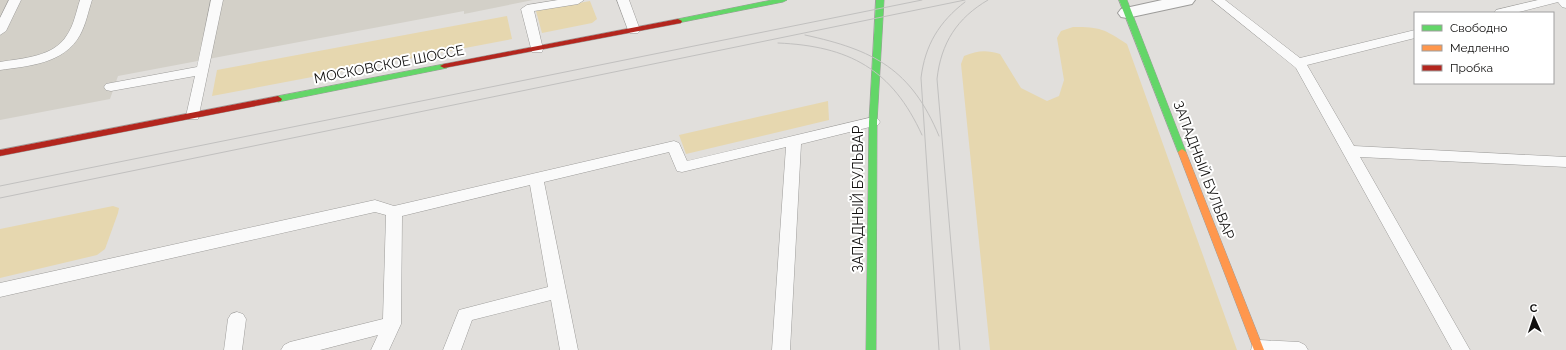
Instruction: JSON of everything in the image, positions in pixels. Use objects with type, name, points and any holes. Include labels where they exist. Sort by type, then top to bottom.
[{"type":"street","name":"МОСКОВСКОЕ ШОССЕ","points":[[0,153],[783,0]]},
{"type":"street","name":"ЗАПАДНЫЙ БУЛЬВАР","points":[[871,350],[872,122],[880,0]]},
{"type":"street","points":[[1125,6],[1186,0]]},
{"type":"street","name":"ЗАПАДНЫЙ БУЛЬВАР","points":[[1125,6],[1259,349]]},
{"type":"lane","points":[[0,32],[15,0]]},
{"type":"lane","points":[[0,66],[34,60],[48,55],[66,45],[72,38],[86,0]]},
{"type":"lane","points":[[193,116],[217,0]]},
{"type":"lane","points":[[537,49],[527,9],[578,0]]},
{"type":"lane","points":[[623,0],[634,30]]},
{"type":"lane","points":[[1218,0],[1301,66],[1461,350]]},
{"type":"lane","points":[[1503,12],[1536,2],[1553,0]]},
{"type":"lane","points":[[1562,0],[1566,4]]},
{"type":"lane","points":[[1297,62],[1414,34]]},
{"type":"lane","points":[[111,87],[203,70]]},
{"type":"lane","points":[[0,290],[375,206],[394,212],[674,146],[682,167],[872,122]]},
{"type":"lane","points":[[781,350],[794,140]]},
{"type":"lane","points":[[1349,151],[1566,162]]},
{"type":"lane","points":[[536,178],[569,350]]},
{"type":"lane","points":[[380,350],[392,324],[394,212]]},
{"type":"lane","points":[[452,350],[465,315],[558,291]]},
{"type":"lane","points":[[233,350],[237,319]]},
{"type":"lane","points":[[290,350],[392,324]]},
{"type":"lane","points":[[1259,349],[1299,350]]},
{"type":"shaded area","points":[[0,0],[533,0],[464,14],[464,11],[118,76],[110,99],[0,120]]},
{"type":"shaded area","points":[[590,1],[597,19],[592,23],[542,33],[536,11]]},
{"type":"shaded area","points":[[507,16],[512,39],[212,96],[217,70]]},
{"type":"shaded area","points":[[1073,27],[1096,28],[1113,35],[1127,44],[1237,350],[990,350],[961,64],[964,56],[974,53],[987,51],[1000,54],[1021,88],[1047,101],[1059,96],[1064,80],[1057,38],[1061,31]]},
{"type":"shaded area","points":[[828,101],[829,120],[686,154],[679,135]]},
{"type":"shaded area","points":[[113,206],[119,208],[118,213],[105,249],[97,255],[0,278],[0,229]]},
{"type":"tram line","points":[[0,186],[922,0]]},
{"type":"tram line","points":[[0,198],[965,0]]},
{"type":"tram line","points":[[960,350],[937,79],[942,54],[952,33],[959,23],[977,7],[988,0]]},
{"type":"tram line","points":[[923,105],[921,78],[923,66],[930,45],[941,26],[965,2]]},
{"type":"tram line","points":[[805,35],[851,48],[870,56],[887,66],[916,94],[923,105]]},
{"type":"tram line","points":[[778,43],[826,49],[847,56],[865,65],[882,78],[897,93],[910,112],[922,135]]},
{"type":"tram line","points":[[923,105],[939,136]]},
{"type":"tram line","points":[[923,105],[939,350]]},
{"type":"traffic: fast","points":[[678,21],[783,0]]},
{"type":"traffic: fast","points":[[871,350],[873,122],[880,0]]},
{"type":"traffic: fast","points":[[1123,0],[1182,152]]},
{"type":"traffic: fast","points":[[278,99],[444,66]]},
{"type":"traffic: slow","points":[[1182,152],[1259,350]]},
{"type":"traffic: jam","points":[[444,66],[678,21]]},
{"type":"traffic: jam","points":[[0,153],[278,99]]}]
